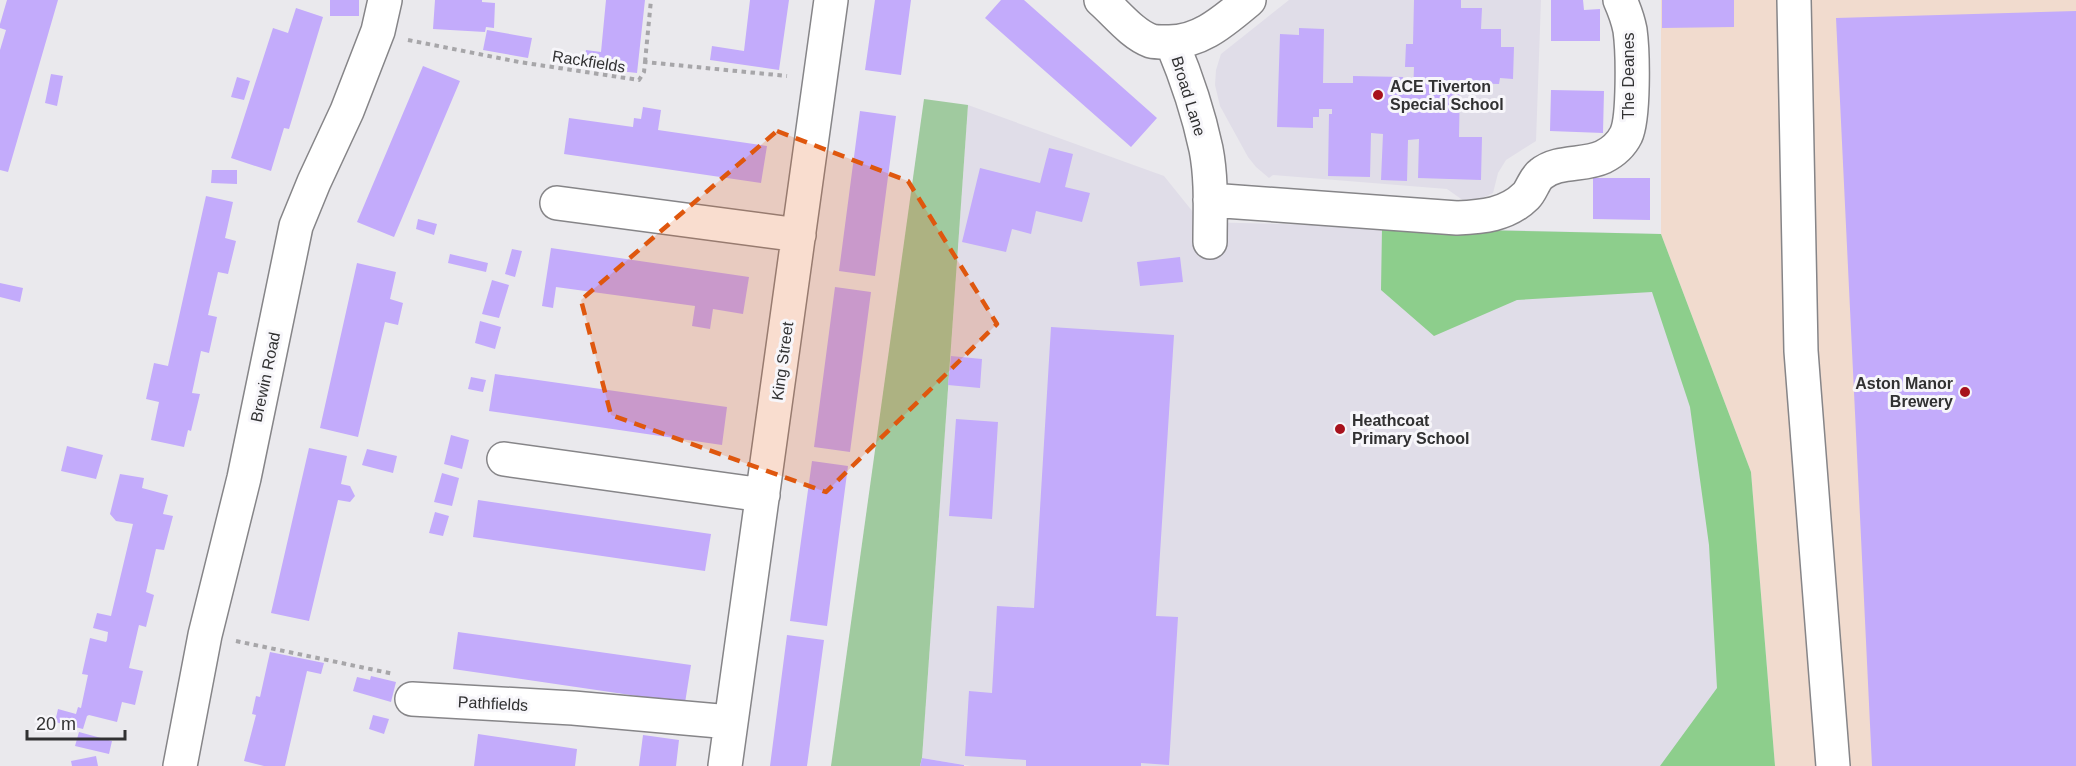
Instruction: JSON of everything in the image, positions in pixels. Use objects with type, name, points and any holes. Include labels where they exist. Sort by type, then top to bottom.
[{"type":"street","name":"Brewin Road","points":[[180,766],[205,635],[244,478],[296,226],[347,111],[378,31],[385,0]]},
{"type":"street","name":"King Street","points":[[725,766],[831,0]]},
{"type":"street","name":"Broad Lane","points":[[1101,0],[1137,32],[1152,41],[1172,43],[1206,148],[1210,242]]},
{"type":"street","points":[[1172,43],[1196,38],[1221,24],[1249,0]]},
{"type":"street","name":"The Deanes","points":[[1210,200],[1457,218],[1486,217],[1510,208],[1527,195],[1540,174],[1556,166],[1601,158],[1617,148],[1626,135],[1631,119],[1632,99],[1630,31],[1620,0]]},
{"type":"street","points":[[1794,0],[1802,351],[1833,766]]},
{"type":"street","points":[[556,203],[800,235]]},
{"type":"street","points":[[504,459],[763,495]]},
{"type":"street","name":"Pathfields","points":[[412,699],[573,708],[730,722]]},
{"type":"path","points":[[645,62],[651,0]]},
{"type":"path","name":"Rackfields","points":[[378,31],[405,40],[519,62],[639,80],[644,72],[645,62],[821,80]]},
{"type":"path","points":[[205,635],[415,678],[412,699]]},
{"type":"highlighted area","points":[[777,131],[908,181],[997,324],[826,492],[611,415],[581,300]]},
{"type":"shaded area","name":"ACE Tiverton Special School","points":[[1289,0],[1541,0],[1536,141],[1506,160],[1498,173],[1493,193],[1480,199],[1464,201],[1447,189],[1273,175],[1269,178],[1248,157],[1220,106],[1215,85],[1216,70],[1221,54]]},
{"type":"shaded area","name":"Aston Manor Brewery","points":[[1661,0],[2076,0],[2076,766],[1775,766],[1751,472],[1661,234]]},
{"type":"shaded area","name":"Heathcoat Primary School","points":[[968,105],[1164,176],[1201,222],[1661,234],[1775,766],[971,766],[922,758]]},
{"type":"green space","points":[[924,99],[968,105],[922,758],[920,766],[831,766]]},
{"type":"green space","points":[[1382,228],[1661,234],[1751,472],[1775,766],[1660,766],[1717,688],[1709,545],[1690,407],[1652,292],[1517,300],[1434,336],[1381,290]]},
{"type":"building","points":[[7,0],[58,0],[8,172],[0,170],[0,50],[6,30],[0,28],[0,24]]},
{"type":"building","points":[[330,0],[359,0],[359,16],[330,16]]},
{"type":"building","points":[[435,0],[482,0],[482,2],[495,3],[494,28],[486,27],[485,32],[433,29]]},
{"type":"building","points":[[606,0],[645,0],[637,73],[584,67],[586,50],[601,52]]},
{"type":"building","points":[[750,0],[789,0],[779,70],[710,60],[712,46],[744,51]]},
{"type":"building","points":[[875,0],[911,0],[901,75],[865,70]]},
{"type":"building","points":[[1001,0],[1024,0],[1157,118],[1131,147],[985,18]]},
{"type":"building","points":[[1414,0],[1461,0],[1461,8],[1482,8],[1481,29],[1501,29],[1501,47],[1514,47],[1513,79],[1500,78],[1499,84],[1460,83],[1459,137],[1482,137],[1481,180],[1418,178],[1419,139],[1408,140],[1407,181],[1381,180],[1383,134],[1371,133],[1370,177],[1328,176],[1329,114],[1332,114],[1332,109],[1319,109],[1319,117],[1313,117],[1313,128],[1277,127],[1280,34],[1299,35],[1299,28],[1324,29],[1323,83],[1353,83],[1353,76],[1403,77],[1402,93],[1413,94],[1414,67],[1405,67],[1406,44],[1413,44]]},
{"type":"building","points":[[1551,0],[1583,0],[1584,10],[1600,9],[1600,41],[1551,41]]},
{"type":"building","points":[[1662,0],[1734,0],[1734,27],[1662,28]]},
{"type":"building","points":[[296,8],[323,17],[289,129],[284,128],[271,171],[231,158],[273,28],[288,33]]},
{"type":"building","name":"Aston Manor Brewery","points":[[2076,11],[2076,766],[1872,766],[1836,18]]},
{"type":"building","points":[[487,30],[532,38],[528,58],[483,50]]},
{"type":"building","points":[[423,66],[460,81],[394,237],[357,222]]},
{"type":"building","points":[[51,74],[63,76],[57,106],[45,103]]},
{"type":"building","points":[[237,77],[250,81],[244,100],[231,97]]},
{"type":"building","points":[[1551,90],[1604,91],[1603,133],[1550,131]]},
{"type":"building","points":[[643,107],[661,110],[658,130],[767,146],[761,183],[564,154],[569,118],[633,127],[634,118],[641,119]]},
{"type":"building","points":[[860,111],[896,116],[875,276],[839,271]]},
{"type":"building","points":[[1049,148],[1073,154],[1065,187],[1090,193],[1082,222],[1036,211],[1031,234],[1012,229],[1006,252],[962,242],[980,168],[1040,183]]},
{"type":"building","points":[[212,170],[237,170],[237,184],[211,183]]},
{"type":"building","points":[[1593,178],[1650,178],[1650,220],[1593,219]]},
{"type":"building","points":[[206,196],[233,202],[225,238],[236,241],[228,274],[218,272],[208,315],[217,317],[209,353],[201,351],[192,393],[200,394],[191,431],[188,430],[184,447],[151,440],[159,402],[146,399],[154,363],[168,366]]},
{"type":"building","points":[[418,219],[437,224],[434,235],[416,229]]},
{"type":"building","points":[[551,248],[749,277],[743,314],[713,309],[710,329],[692,326],[695,306],[556,287],[553,308],[542,306]]},
{"type":"building","points":[[512,249],[522,251],[515,277],[505,274]]},
{"type":"building","points":[[450,254],[488,263],[486,272],[448,263]]},
{"type":"building","points":[[1180,257],[1183,282],[1140,286],[1137,262]]},
{"type":"building","points":[[357,263],[396,272],[390,299],[403,303],[398,325],[385,322],[358,437],[320,428]]},
{"type":"building","points":[[492,280],[509,285],[499,318],[482,314]]},
{"type":"building","points":[[0,283],[23,288],[20,302],[0,297]]},
{"type":"building","points":[[835,287],[871,292],[850,452],[814,447]]},
{"type":"building","points":[[480,321],[501,327],[495,349],[475,343]]},
{"type":"building","points":[[1051,327],[1174,335],[1156,616],[1178,617],[1169,765],[1141,763],[1141,766],[1026,766],[1026,760],[965,756],[969,691],[992,693],[997,606],[1034,608]]},
{"type":"building","points":[[951,356],[982,359],[980,388],[948,385]]},
{"type":"building","points":[[495,374],[727,407],[722,445],[489,411]]},
{"type":"building","points":[[471,377],[486,380],[483,392],[468,389]]},
{"type":"building","points":[[956,419],[998,422],[992,519],[949,516]]},
{"type":"building","points":[[451,435],[469,440],[462,469],[444,464]]},
{"type":"building","points":[[67,446],[103,455],[96,479],[61,471]]},
{"type":"building","points":[[309,448],[347,456],[341,484],[350,486],[355,496],[350,502],[338,500],[309,621],[271,613]]},
{"type":"building","points":[[367,449],[397,456],[393,473],[362,465]]},
{"type":"building","points":[[812,461],[848,466],[827,626],[790,621]]},
{"type":"building","points":[[442,473],[459,478],[452,506],[434,502]]},
{"type":"building","points":[[120,474],[144,478],[142,488],[168,495],[163,514],[173,516],[164,550],[156,549],[146,592],[154,595],[146,627],[139,625],[129,668],[143,671],[135,705],[122,702],[117,722],[89,715],[83,729],[55,722],[58,709],[76,714],[78,707],[81,708],[88,675],[82,674],[90,638],[106,642],[107,640],[108,632],[93,628],[97,613],[111,616],[133,524],[116,521],[110,514]]},
{"type":"building","points":[[478,500],[711,534],[705,571],[473,537]]},
{"type":"building","points":[[435,512],[449,516],[443,536],[429,533]]},
{"type":"building","points":[[458,632],[691,665],[685,703],[453,669]]},
{"type":"building","points":[[787,635],[824,640],[807,766],[770,766]]},
{"type":"building","points":[[270,652],[324,663],[321,674],[307,671],[285,766],[264,766],[244,761],[256,715],[252,714],[256,696],[260,697]]},
{"type":"building","points":[[371,676],[396,682],[391,702],[353,691],[357,677],[370,680]]},
{"type":"building","points":[[373,715],[389,719],[384,734],[369,729]]},
{"type":"building","points":[[79,732],[112,741],[109,754],[75,746]]},
{"type":"building","points":[[478,734],[577,749],[575,766],[474,766]]},
{"type":"building","points":[[643,735],[679,740],[676,766],[639,766]]},
{"type":"building","points":[[96,756],[98,766],[72,766],[71,761]]},
{"type":"building","points":[[922,758],[964,765],[964,766],[920,766]]},
{"type":"place","name":"ACE Tiverton Special School","points":[[1378,95]]},
{"type":"place","name":"Aston Manor Brewery","points":[[1965,392]]},
{"type":"place","name":"Heathcoat Primary School","points":[[1340,429]]}]
